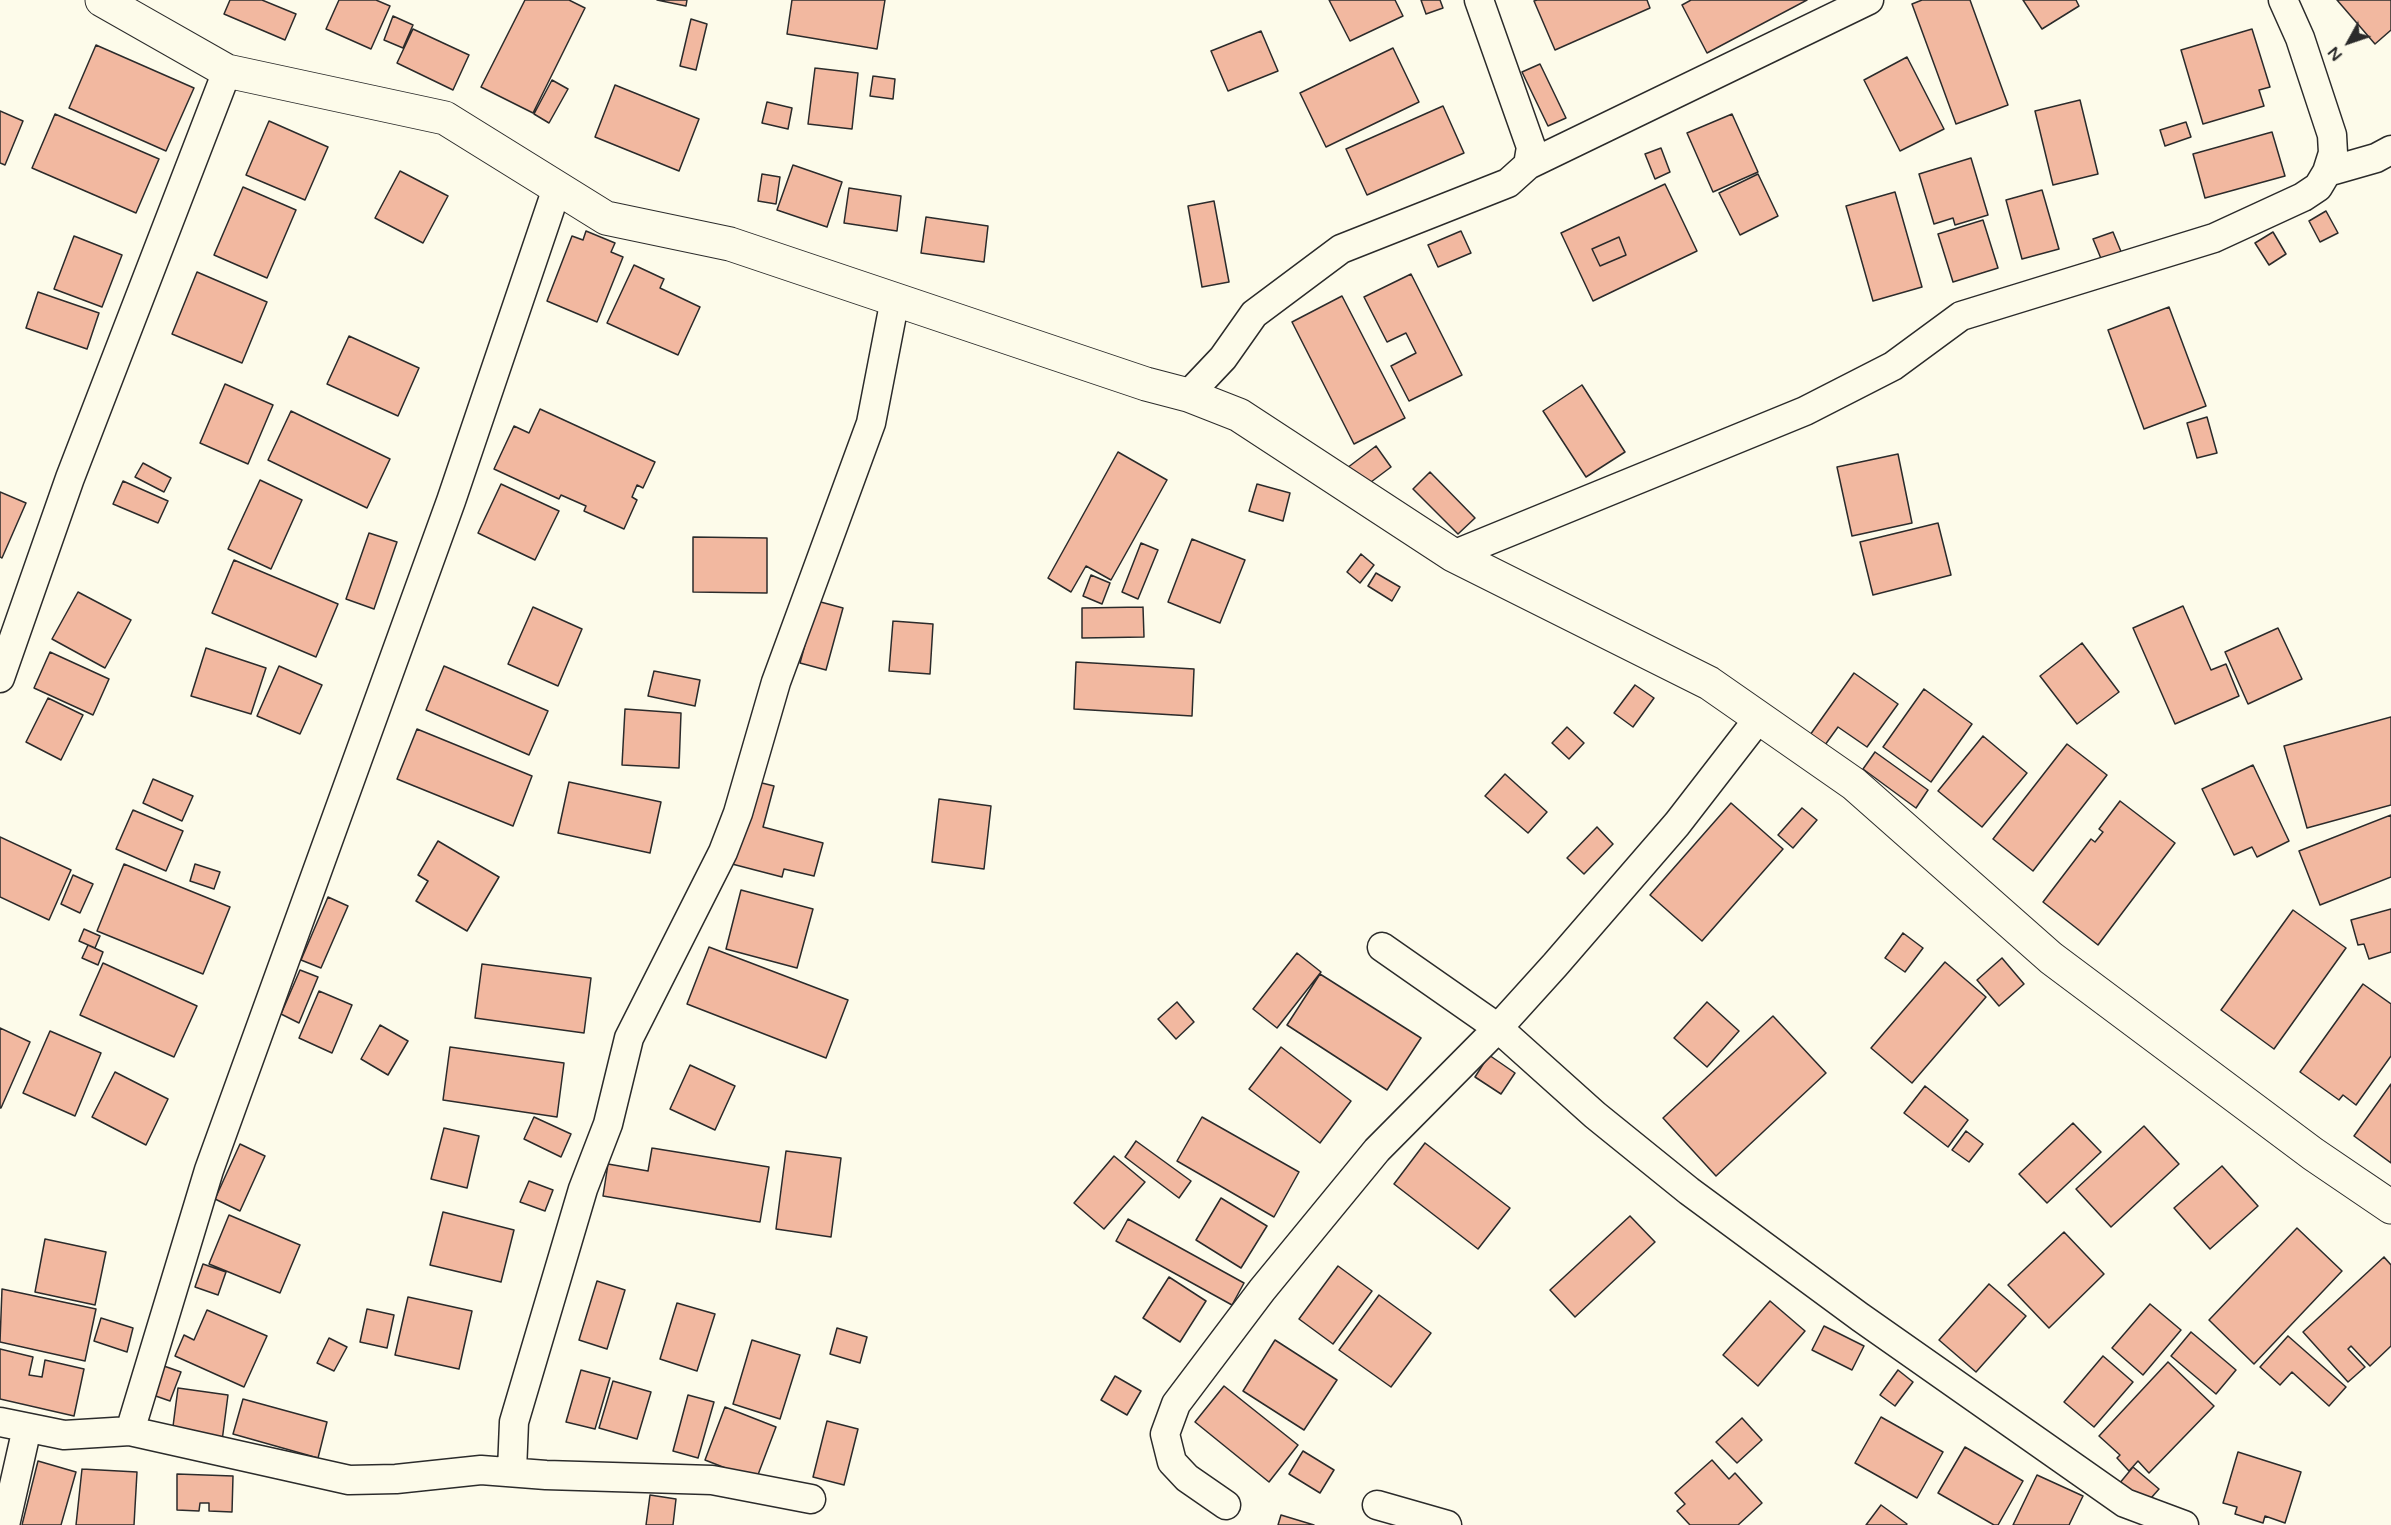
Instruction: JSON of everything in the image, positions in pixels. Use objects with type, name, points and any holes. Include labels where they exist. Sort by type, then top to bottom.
[{"type":"street","points":[[102,0],[227,71],[445,118],[606,218],[730,244],[1146,384],[1188,395],[1239,415],[1453,555],[1709,683],[1760,718],[1854,784],[2051,958],[2313,1154],[2391,1207]]},
{"type":"street","points":[[1479,0],[1531,147],[1528,165]]},
{"type":"street","points":[[1188,395],[1223,358],[1254,314],[1341,249],[1508,183],[1528,165],[1867,0]]},
{"type":"street","points":[[1453,555],[1805,411],[1893,366],[1961,316],[2214,238],[2302,197],[2318,187],[2327,172],[2333,153],[2332,135],[2300,38],[2283,0]]},
{"type":"street","points":[[0,678],[70,478],[227,71]]},
{"type":"street","points":[[2327,172],[2391,150]]},
{"type":"street","points":[[130,1431],[209,1170],[451,501],[557,188]]},
{"type":"street","points":[[512,1472],[514,1422],[583,1189],[608,1124],[629,1038],[723,852],[738,813],[776,682],[871,423],[895,299]]},
{"type":"street","points":[[1226,1505],[1187,1478],[1172,1462],[1166,1434],[1176,1404],[1262,1290],[1377,1150],[1498,1028],[1677,824],[1760,718]]},
{"type":"street","points":[[1382,947],[1498,1028],[1594,1115],[1860,1317],[2126,1503],[2184,1525]]},
{"type":"street","points":[[5,1525],[14,1425],[64,1435],[130,1431],[349,1480],[396,1479],[481,1470],[712,1480],[811,1499]]},
{"type":"street","points":[[1377,1505],[1447,1525]]},
{"type":"building","points":[[230,0],[262,0],[296,14],[285,40],[224,14]]},
{"type":"building","points":[[339,0],[376,0],[390,6],[371,49],[326,29]]},
{"type":"building","points":[[525,0],[569,0],[585,8],[533,113],[481,87]]},
{"type":"building","points":[[657,0],[687,0],[686,6]]},
{"type":"building","points":[[792,0],[885,0],[877,49],[787,34]]},
{"type":"building","points":[[1329,0],[1395,0],[1403,16],[1350,41]]},
{"type":"building","points":[[1421,0],[1440,0],[1443,8],[1426,14]]},
{"type":"building","points":[[1647,0],[1650,8],[1555,50],[1534,1]]},
{"type":"building","points":[[1691,0],[1807,0],[1707,53],[1682,5]]},
{"type":"building","points":[[1922,0],[1970,0],[2008,105],[1956,124],[1912,4]]},
{"type":"building","points":[[2023,0],[2076,0],[2079,6],[2042,29]]},
{"type":"building","points":[[2337,0],[2391,0],[2391,30],[2375,44]]},
{"type":"building","points":[[393,16],[413,25],[403,48],[384,40]]},
{"type":"building","points":[[691,19],[707,24],[696,70],[680,66]]},
{"type":"building","points":[[413,29],[469,55],[453,90],[397,63]]},
{"type":"building","points":[[2252,29],[2270,87],[2259,90],[2264,106],[2203,124],[2181,50]]},
{"type":"building","points":[[1261,31],[1278,71],[1228,91],[1211,51]]},
{"type":"building","points":[[96,45],[194,88],[166,151],[69,108]]},
{"type":"building","points":[[1393,48],[1419,102],[1326,147],[1300,93]]},
{"type":"building","points":[[1907,57],[1944,129],[1900,151],[1864,80]]},
{"type":"building","points":[[1540,64],[1566,118],[1548,126],[1522,72]]},
{"type":"building","points":[[815,68],[858,73],[852,129],[808,124]]},
{"type":"building","points":[[873,76],[895,79],[893,99],[870,96]]},
{"type":"building","points":[[552,80],[568,89],[549,123],[534,114]]},
{"type":"building","points":[[615,85],[699,119],[679,171],[595,137]]},
{"type":"building","points":[[2080,100],[2098,174],[2053,185],[2035,111]]},
{"type":"building","points":[[767,102],[792,108],[788,129],[762,123]]},
{"type":"building","points":[[1443,106],[1464,153],[1367,195],[1346,149]]},
{"type":"building","points":[[0,111],[23,121],[5,165],[0,163]]},
{"type":"building","points":[[55,114],[159,159],[136,213],[32,168]]},
{"type":"building","points":[[1732,114],[1758,172],[1713,192],[1687,133]]},
{"type":"building","points":[[269,121],[328,147],[305,200],[246,175]]},
{"type":"building","points":[[2186,122],[2191,137],[2165,146],[2160,130]]},
{"type":"building","points":[[2272,132],[2285,176],[2205,198],[2193,154]]},
{"type":"building","points":[[1661,148],[1670,172],[1655,179],[1645,154]]},
{"type":"building","points":[[1971,158],[1988,215],[1955,225],[1953,218],[1934,224],[1919,174]]},
{"type":"building","points":[[793,165],[842,182],[827,227],[777,210]]},
{"type":"building","points":[[400,171],[448,196],[423,243],[375,218]]},
{"type":"building","points":[[762,174],[780,177],[776,204],[758,201]]},
{"type":"building","points":[[1758,174],[1778,216],[1740,235],[1719,193]]},
{"type":"building","points":[[1665,184],[1697,251],[1593,301],[1561,233]],"holes":[[[1619,237],[1626,255],[1600,266],[1592,249]]]},
{"type":"building","points":[[243,187],[296,210],[267,278],[214,255]]},
{"type":"building","points":[[849,188],[901,196],[897,231],[844,223]]},
{"type":"building","points":[[2042,190],[2059,249],[2022,259],[2006,200]]},
{"type":"building","points":[[1895,192],[1922,287],[1873,301],[1846,206]]},
{"type":"building","points":[[1214,201],[1229,282],[1202,287],[1188,206]]},
{"type":"building","points":[[2326,211],[2338,233],[2320,242],[2309,221]]},
{"type":"building","points":[[926,217],[988,226],[984,262],[921,253]]},
{"type":"building","points":[[1983,220],[1998,268],[1953,282],[1938,234]]},
{"type":"building","points":[[586,231],[615,243],[611,252],[623,257],[597,322],[547,301],[572,236],[583,240]]},
{"type":"building","points":[[1461,231],[1471,253],[1438,267],[1428,245]]},
{"type":"building","points":[[2113,232],[2122,254],[2102,261],[2093,239]]},
{"type":"building","points":[[2273,232],[2286,254],[2269,265],[2255,243]]},
{"type":"building","points":[[74,236],[122,255],[102,307],[54,289]]},
{"type":"building","points":[[1619,237],[1626,255],[1600,266],[1592,249]]},
{"type":"building","points":[[634,265],[664,279],[660,288],[700,307],[678,355],[607,323]]},
{"type":"building","points":[[197,272],[267,302],[242,363],[172,334]]},
{"type":"building","points":[[1411,274],[1462,375],[1409,401],[1391,366],[1416,353],[1406,333],[1387,342],[1364,297]]},
{"type":"building","points":[[38,292],[99,313],[87,349],[26,328]]},
{"type":"building","points":[[1342,296],[1405,418],[1354,444],[1292,322]]},
{"type":"building","points":[[2169,307],[2206,406],[2144,429],[2108,330]]},
{"type":"building","points":[[349,336],[419,368],[398,416],[327,384]]},
{"type":"building","points":[[225,384],[273,405],[248,464],[200,443]]},
{"type":"building","points":[[1582,385],[1625,452],[1586,477],[1543,411]]},
{"type":"building","points":[[540,409],[655,462],[643,488],[637,485],[632,497],[637,500],[624,529],[584,511],[586,506],[561,495],[559,499],[494,469],[514,426],[529,433]]},
{"type":"building","points":[[291,411],[390,459],[367,508],[268,460]]},
{"type":"building","points":[[2207,417],[2217,453],[2197,458],[2187,423]]},
{"type":"building","points":[[1376,446],[1391,467],[1363,488],[1347,468]]},
{"type":"building","points":[[1118,452],[1167,480],[1111,580],[1086,566],[1071,592],[1048,578]]},
{"type":"building","points":[[1898,454],[1912,523],[1852,536],[1837,467]]},
{"type":"building","points":[[143,463],[171,478],[164,492],[135,477]]},
{"type":"building","points":[[1430,472],[1475,518],[1458,534],[1413,489]]},
{"type":"building","points":[[260,480],[302,500],[271,569],[228,549]]},
{"type":"building","points":[[123,481],[168,501],[158,523],[113,504]]},
{"type":"building","points":[[501,484],[559,511],[535,560],[478,533]]},
{"type":"building","points":[[1257,484],[1290,493],[1283,521],[1249,511]]},
{"type":"building","points":[[0,492],[26,503],[2,558],[0,557]]},
{"type":"building","points":[[1938,523],[1951,575],[1873,595],[1860,542]]},
{"type":"building","points":[[369,533],[397,542],[374,609],[346,599]]},
{"type":"building","points":[[693,537],[767,538],[767,593],[693,592]]},
{"type":"building","points":[[1192,539],[1245,560],[1220,623],[1168,602]]},
{"type":"building","points":[[1141,543],[1158,550],[1138,599],[1122,592]]},
{"type":"building","points":[[1361,554],[1374,565],[1360,583],[1347,572]]},
{"type":"building","points":[[234,560],[338,604],[316,657],[212,613]]},
{"type":"building","points":[[1376,573],[1400,587],[1392,601],[1368,586]]},
{"type":"building","points":[[1091,575],[1110,583],[1102,604],[1083,596]]},
{"type":"building","points":[[78,592],[131,620],[105,668],[52,639]]},
{"type":"building","points":[[817,601],[843,608],[826,670],[800,663]]},
{"type":"building","points":[[2183,606],[2211,670],[2226,664],[2239,696],[2175,724],[2133,628]]},
{"type":"building","points":[[533,607],[582,629],[558,686],[508,664]]},
{"type":"building","points":[[1143,607],[1144,637],[1082,638],[1082,608]]},
{"type":"building","points":[[893,621],[933,624],[930,674],[889,671]]},
{"type":"building","points":[[2278,628],[2302,679],[2248,704],[2225,652]]},
{"type":"building","points":[[2082,643],[2119,692],[2077,724],[2040,676]]},
{"type":"building","points":[[206,648],[266,668],[251,714],[191,696]]},
{"type":"building","points":[[50,652],[109,679],[93,715],[34,688]]},
{"type":"building","points":[[1076,662],[1194,669],[1192,716],[1074,709]]},
{"type":"building","points":[[279,666],[322,685],[300,734],[257,716]]},
{"type":"building","points":[[444,666],[548,711],[529,755],[426,710]]},
{"type":"building","points":[[654,671],[700,680],[695,706],[648,696]]},
{"type":"building","points":[[1854,673],[1898,704],[1867,747],[1838,727],[1825,745],[1810,735]]},
{"type":"building","points":[[1635,685],[1654,698],[1633,727],[1614,713]]},
{"type":"building","points":[[1924,689],[1972,724],[1931,782],[1883,747]]},
{"type":"building","points":[[48,698],[83,715],[61,760],[26,742]]},
{"type":"building","points":[[625,709],[681,713],[679,768],[622,765]]},
{"type":"building","points":[[2391,717],[2391,805],[2307,828],[2284,746]]},
{"type":"building","points":[[1567,727],[1584,743],[1569,759],[1552,743]]},
{"type":"building","points":[[417,729],[532,776],[513,826],[397,779]]},
{"type":"building","points":[[1983,736],[2027,773],[1982,827],[1938,791]]},
{"type":"building","points":[[2067,744],[2107,775],[2033,871],[1993,839]]},
{"type":"building","points":[[1875,752],[1928,790],[1916,808],[1863,769]]},
{"type":"building","points":[[2253,765],[2289,841],[2257,857],[2252,847],[2234,855],[2202,789]]},
{"type":"building","points":[[1505,774],[1547,812],[1528,833],[1485,796]]},
{"type":"building","points":[[153,779],[193,796],[182,821],[143,803]]},
{"type":"building","points":[[754,781],[774,786],[763,827],[823,843],[814,876],[784,869],[782,877],[732,864]]},
{"type":"building","points":[[569,782],[661,802],[650,853],[558,833]]},
{"type":"building","points":[[939,799],[991,806],[984,869],[932,862]]},
{"type":"building","points":[[2120,801],[2175,843],[2098,945],[2043,902],[2091,839],[2095,842],[2103,832],[2099,829]]},
{"type":"building","points":[[1731,803],[1783,849],[1702,941],[1650,895]]},
{"type":"building","points":[[1802,808],[1817,820],[1793,848],[1778,835]]},
{"type":"building","points":[[133,810],[183,831],[166,871],[116,849]]},
{"type":"building","points":[[2391,815],[2391,877],[2320,905],[2299,851]]},
{"type":"building","points":[[1597,827],[1613,844],[1584,874],[1567,858]]},
{"type":"building","points":[[0,837],[71,870],[49,920],[0,897]]},
{"type":"building","points":[[438,841],[499,877],[467,931],[416,901],[428,881],[418,875]]},
{"type":"building","points":[[124,864],[230,907],[203,974],[97,931]]},
{"type":"building","points":[[195,864],[220,872],[214,889],[190,881]]},
{"type":"building","points":[[73,875],[93,884],[80,913],[61,904]]},
{"type":"building","points":[[741,890],[813,909],[797,968],[726,949]]},
{"type":"building","points":[[328,897],[348,906],[321,968],[301,960]]},
{"type":"building","points":[[2391,909],[2391,952],[2369,959],[2364,944],[2358,945],[2351,920]]},
{"type":"building","points":[[2293,910],[2346,948],[2274,1049],[2221,1010]]},
{"type":"building","points":[[84,929],[100,936],[95,948],[79,941]]},
{"type":"building","points":[[1903,933],[1923,948],[1905,972],[1885,958]]},
{"type":"building","points":[[88,945],[103,952],[98,965],[82,958]]},
{"type":"building","points":[[709,947],[848,1000],[826,1058],[687,1004]]},
{"type":"building","points":[[1297,953],[1321,972],[1277,1028],[1253,1009]]},
{"type":"building","points":[[2002,958],[2024,984],[1999,1006],[1977,980]]},
{"type":"building","points":[[1945,962],[1986,997],[1912,1083],[1871,1048]]},
{"type":"building","points":[[103,963],[197,1006],[174,1057],[80,1015]]},
{"type":"building","points":[[482,964],[591,978],[584,1033],[475,1018]]},
{"type":"building","points":[[300,970],[318,977],[299,1023],[281,1014]]},
{"type":"building","points":[[1320,974],[1421,1038],[1387,1090],[1287,1025]]},
{"type":"building","points":[[2363,984],[2391,1004],[2391,1056],[2356,1105],[2343,1095],[2339,1100],[2300,1072]]},
{"type":"building","points":[[319,991],[352,1005],[332,1053],[299,1038]]},
{"type":"building","points":[[1177,1002],[1194,1022],[1176,1039],[1158,1019]]},
{"type":"building","points":[[1707,1002],[1739,1031],[1707,1067],[1674,1038]]},
{"type":"building","points":[[1773,1016],[1826,1073],[1716,1176],[1663,1118]]},
{"type":"building","points":[[380,1025],[408,1041],[388,1075],[361,1059]]},
{"type":"building","points":[[0,1028],[30,1042],[1,1108],[0,1108]]},
{"type":"building","points":[[50,1031],[101,1053],[75,1116],[23,1093]]},
{"type":"building","points":[[450,1047],[564,1063],[557,1117],[443,1100]]},
{"type":"building","points":[[1281,1047],[1351,1101],[1320,1143],[1249,1089]]},
{"type":"building","points":[[1489,1055],[1515,1073],[1501,1094],[1475,1077]]},
{"type":"building","points":[[690,1065],[735,1086],[715,1130],[670,1109]]},
{"type":"building","points":[[115,1072],[168,1099],[146,1145],[92,1117]]},
{"type":"building","points":[[2391,1084],[2391,1163],[2354,1136]]},
{"type":"building","points":[[1925,1086],[1968,1120],[1948,1147],[1904,1113]]},
{"type":"building","points":[[534,1117],[571,1134],[561,1157],[524,1139]]},
{"type":"building","points":[[1202,1117],[1299,1172],[1274,1217],[1177,1161]]},
{"type":"building","points":[[2073,1123],[2101,1152],[2047,1203],[2019,1174]]},
{"type":"building","points":[[2144,1126],[2179,1164],[2111,1227],[2076,1189]]},
{"type":"building","points":[[444,1128],[479,1136],[467,1188],[431,1179]]},
{"type":"building","points":[[1966,1131],[1983,1144],[1969,1162],[1952,1150]]},
{"type":"building","points":[[1136,1141],[1191,1181],[1179,1198],[1125,1157]]},
{"type":"building","points":[[1425,1143],[1510,1208],[1478,1249],[1394,1184]]},
{"type":"building","points":[[240,1144],[265,1156],[240,1211],[215,1199]]},
{"type":"building","points":[[652,1148],[769,1167],[760,1222],[603,1196],[608,1164],[648,1171]]},
{"type":"building","points":[[786,1151],[841,1158],[831,1237],[776,1229]]},
{"type":"building","points":[[1114,1156],[1145,1182],[1104,1229],[1074,1203]]},
{"type":"building","points":[[2222,1166],[2258,1206],[2210,1249],[2174,1208]]},
{"type":"building","points":[[529,1181],[553,1190],[545,1211],[520,1202]]},
{"type":"building","points":[[1221,1198],[1267,1226],[1241,1268],[1196,1240]]},
{"type":"building","points":[[443,1212],[514,1230],[501,1282],[430,1265]]},
{"type":"building","points":[[229,1215],[300,1245],[280,1293],[209,1264]]},
{"type":"building","points":[[1630,1216],[1655,1242],[1575,1317],[1550,1290]]},
{"type":"building","points":[[1128,1219],[1244,1283],[1232,1305],[1116,1241]]},
{"type":"building","points":[[2297,1228],[2342,1271],[2254,1364],[2209,1320]]},
{"type":"building","points":[[2064,1232],[2104,1274],[2049,1328],[2008,1285]]},
{"type":"building","points":[[45,1239],[106,1252],[95,1305],[35,1292]]},
{"type":"building","points":[[2384,1257],[2391,1265],[2391,1346],[2370,1366],[2351,1346],[2348,1349],[2365,1367],[2348,1382],[2303,1332]]},
{"type":"building","points":[[203,1264],[226,1272],[218,1295],[195,1287]]},
{"type":"building","points":[[1338,1266],[1372,1291],[1333,1344],[1299,1319]]},
{"type":"building","points":[[1169,1277],[1206,1301],[1180,1342],[1143,1318]]},
{"type":"building","points":[[597,1281],[625,1290],[607,1349],[579,1340]]},
{"type":"building","points":[[1989,1284],[2026,1316],[1976,1372],[1939,1340]]},
{"type":"building","points":[[2,1289],[96,1309],[85,1361],[0,1342]]},
{"type":"building","points":[[1379,1295],[1431,1333],[1391,1387],[1339,1350]]},
{"type":"building","points":[[408,1297],[472,1311],[459,1369],[395,1355]]},
{"type":"building","points":[[1770,1301],[1805,1331],[1758,1386],[1723,1355]]},
{"type":"building","points":[[677,1303],[715,1314],[697,1371],[660,1359]]},
{"type":"building","points":[[2150,1304],[2181,1330],[2143,1375],[2112,1348]]},
{"type":"building","points":[[367,1309],[394,1315],[387,1348],[360,1342]]},
{"type":"building","points":[[207,1310],[267,1336],[244,1387],[175,1356],[184,1335],[194,1340]]},
{"type":"building","points":[[101,1318],[133,1328],[127,1352],[94,1341]]},
{"type":"building","points":[[1824,1326],[1864,1346],[1852,1370],[1812,1350]]},
{"type":"building","points":[[837,1328],[867,1337],[860,1363],[830,1354]]},
{"type":"building","points":[[2191,1332],[2236,1370],[2216,1394],[2171,1356]]},
{"type":"building","points":[[2288,1336],[2346,1387],[2329,1406],[2292,1372],[2280,1385],[2260,1367]]},
{"type":"building","points":[[329,1338],[347,1347],[334,1371],[317,1363]]},
{"type":"building","points":[[752,1340],[800,1355],[780,1419],[733,1404]]},
{"type":"building","points":[[1275,1340],[1337,1380],[1304,1430],[1243,1391]]},
{"type":"building","points":[[0,1349],[33,1357],[29,1375],[42,1377],[45,1360],[84,1369],[74,1416],[0,1399]]},
{"type":"building","points":[[2103,1356],[2133,1382],[2094,1427],[2064,1402]]},
{"type":"building","points":[[2168,1362],[2214,1406],[2149,1473],[2138,1461],[2129,1471],[2117,1458],[2120,1455],[2099,1436]]},
{"type":"building","points":[[161,1365],[181,1372],[170,1401],[150,1394]]},
{"type":"building","points":[[581,1370],[610,1378],[595,1429],[566,1422]]},
{"type":"building","points":[[1898,1370],[1913,1382],[1895,1406],[1880,1395]]},
{"type":"building","points":[[1115,1376],[1141,1391],[1127,1415],[1101,1400]]},
{"type":"building","points":[[613,1381],[651,1392],[637,1439],[599,1428]]},
{"type":"building","points":[[1224,1386],[1298,1445],[1269,1482],[1195,1422]]},
{"type":"building","points":[[178,1388],[228,1395],[222,1441],[172,1434]]},
{"type":"building","points":[[688,1395],[714,1402],[698,1458],[673,1451]]},
{"type":"building","points":[[243,1399],[327,1422],[318,1458],[233,1434]]},
{"type":"building","points":[[725,1407],[776,1427],[756,1480],[705,1460]]},
{"type":"building","points":[[1881,1417],[1943,1452],[1917,1498],[1855,1463]]},
{"type":"building","points":[[1742,1418],[1762,1440],[1737,1463],[1716,1442]]},
{"type":"building","points":[[827,1421],[858,1429],[844,1485],[813,1477]]},
{"type":"building","points":[[1965,1447],[2023,1481],[1998,1525],[1994,1525],[1938,1493]]},
{"type":"building","points":[[1303,1451],[1334,1470],[1320,1493],[1289,1474]]},
{"type":"building","points":[[2238,1452],[2301,1472],[2285,1523],[2265,1516],[2263,1523],[2235,1514],[2237,1507],[2223,1503]]},
{"type":"building","points":[[1712,1460],[1729,1479],[1735,1473],[1762,1503],[1738,1525],[1690,1525],[1677,1511],[1685,1504],[1675,1493]]},
{"type":"building","points":[[38,1461],[76,1472],[61,1525],[22,1525]]},
{"type":"building","points":[[2133,1467],[2159,1489],[2144,1506],[2119,1484]]},
{"type":"building","points":[[82,1469],[137,1472],[134,1525],[76,1525]]},
{"type":"building","points":[[177,1474],[233,1476],[232,1512],[209,1511],[209,1503],[200,1503],[199,1511],[177,1510]]},
{"type":"building","points":[[2037,1475],[2083,1496],[2069,1525],[2013,1525]]},
{"type":"building","points":[[650,1495],[676,1499],[673,1525],[646,1525]]},
{"type":"building","points":[[1881,1505],[1907,1524],[1866,1525]]},
{"type":"building","points":[[1281,1515],[1314,1525],[1278,1525]]}]
